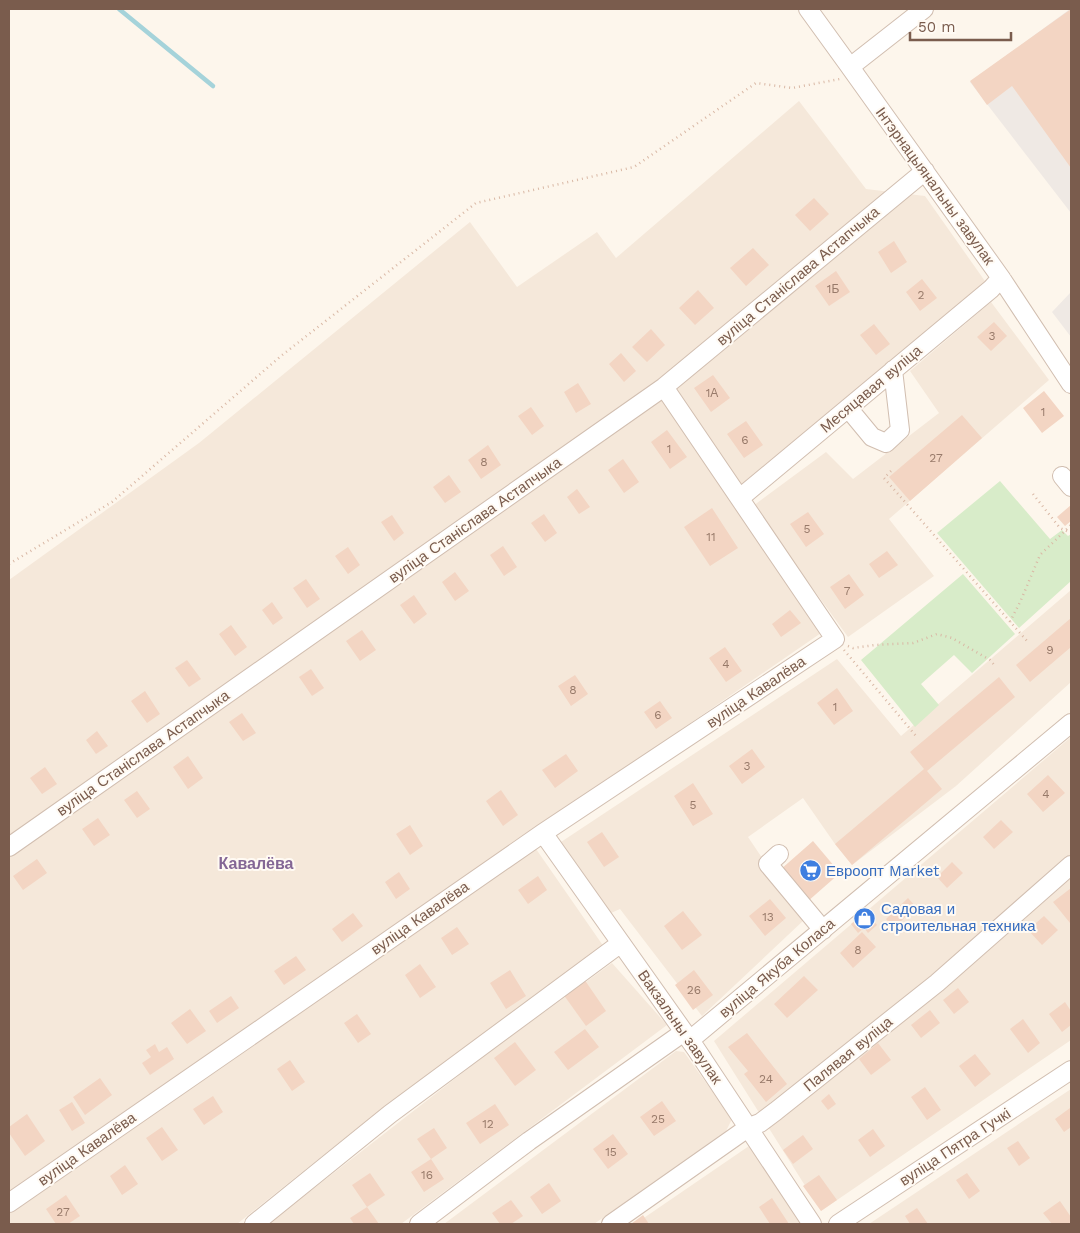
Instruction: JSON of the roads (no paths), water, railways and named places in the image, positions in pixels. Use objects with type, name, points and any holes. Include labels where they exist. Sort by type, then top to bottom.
[{"type":"street","name":"Інтэрнацыянальны завулак","points":[[808,9],[1001,278],[1071,384]]},
{"type":"street","points":[[853,71],[901,15],[924,9]]},
{"type":"street","name":"вуліца Станіслава Астапчыка","points":[[9,847],[664,387],[925,172]]},
{"type":"street","name":"Месяцавая вуліца","points":[[740,498],[991,289],[1001,278]]},
{"type":"street","points":[[848,408],[872,437],[886,443],[900,430],[893,370]]},
{"type":"street","points":[[664,387],[740,498]]},
{"type":"street","name":"вуліца Кавалёва","points":[[9,1203],[543,833],[835,639],[740,498]]},
{"type":"street","name":"вуліца Якуба Коласа","points":[[419,1224],[529,1141],[687,1036],[823,930],[1071,723]]},
{"type":"street","name":"Вакзальны завулак","points":[[543,833],[687,1036],[812,1224]]},
{"type":"street","points":[[779,854],[768,864],[823,930]]},
{"type":"street","name":"Палявая вуліца","points":[[611,1224],[749,1127],[760,1123],[776,1111],[937,983],[1071,865]]},
{"type":"street","points":[[254,1224],[390,1114],[621,943]]},
{"type":"street","name":"вуліца Пятра Гучкі","points":[[838,1224],[1071,1070]]},
{"type":"waterway","points":[[119,9],[213,86]]},
{"type":"place","name":"Евроопт Market","points":[[810,871]]},
{"type":"place","name":"Садовая и строительная техника","points":[[865,918]]},
{"type":"district","name":"Кавалёва","points":[[256,863]]}]
